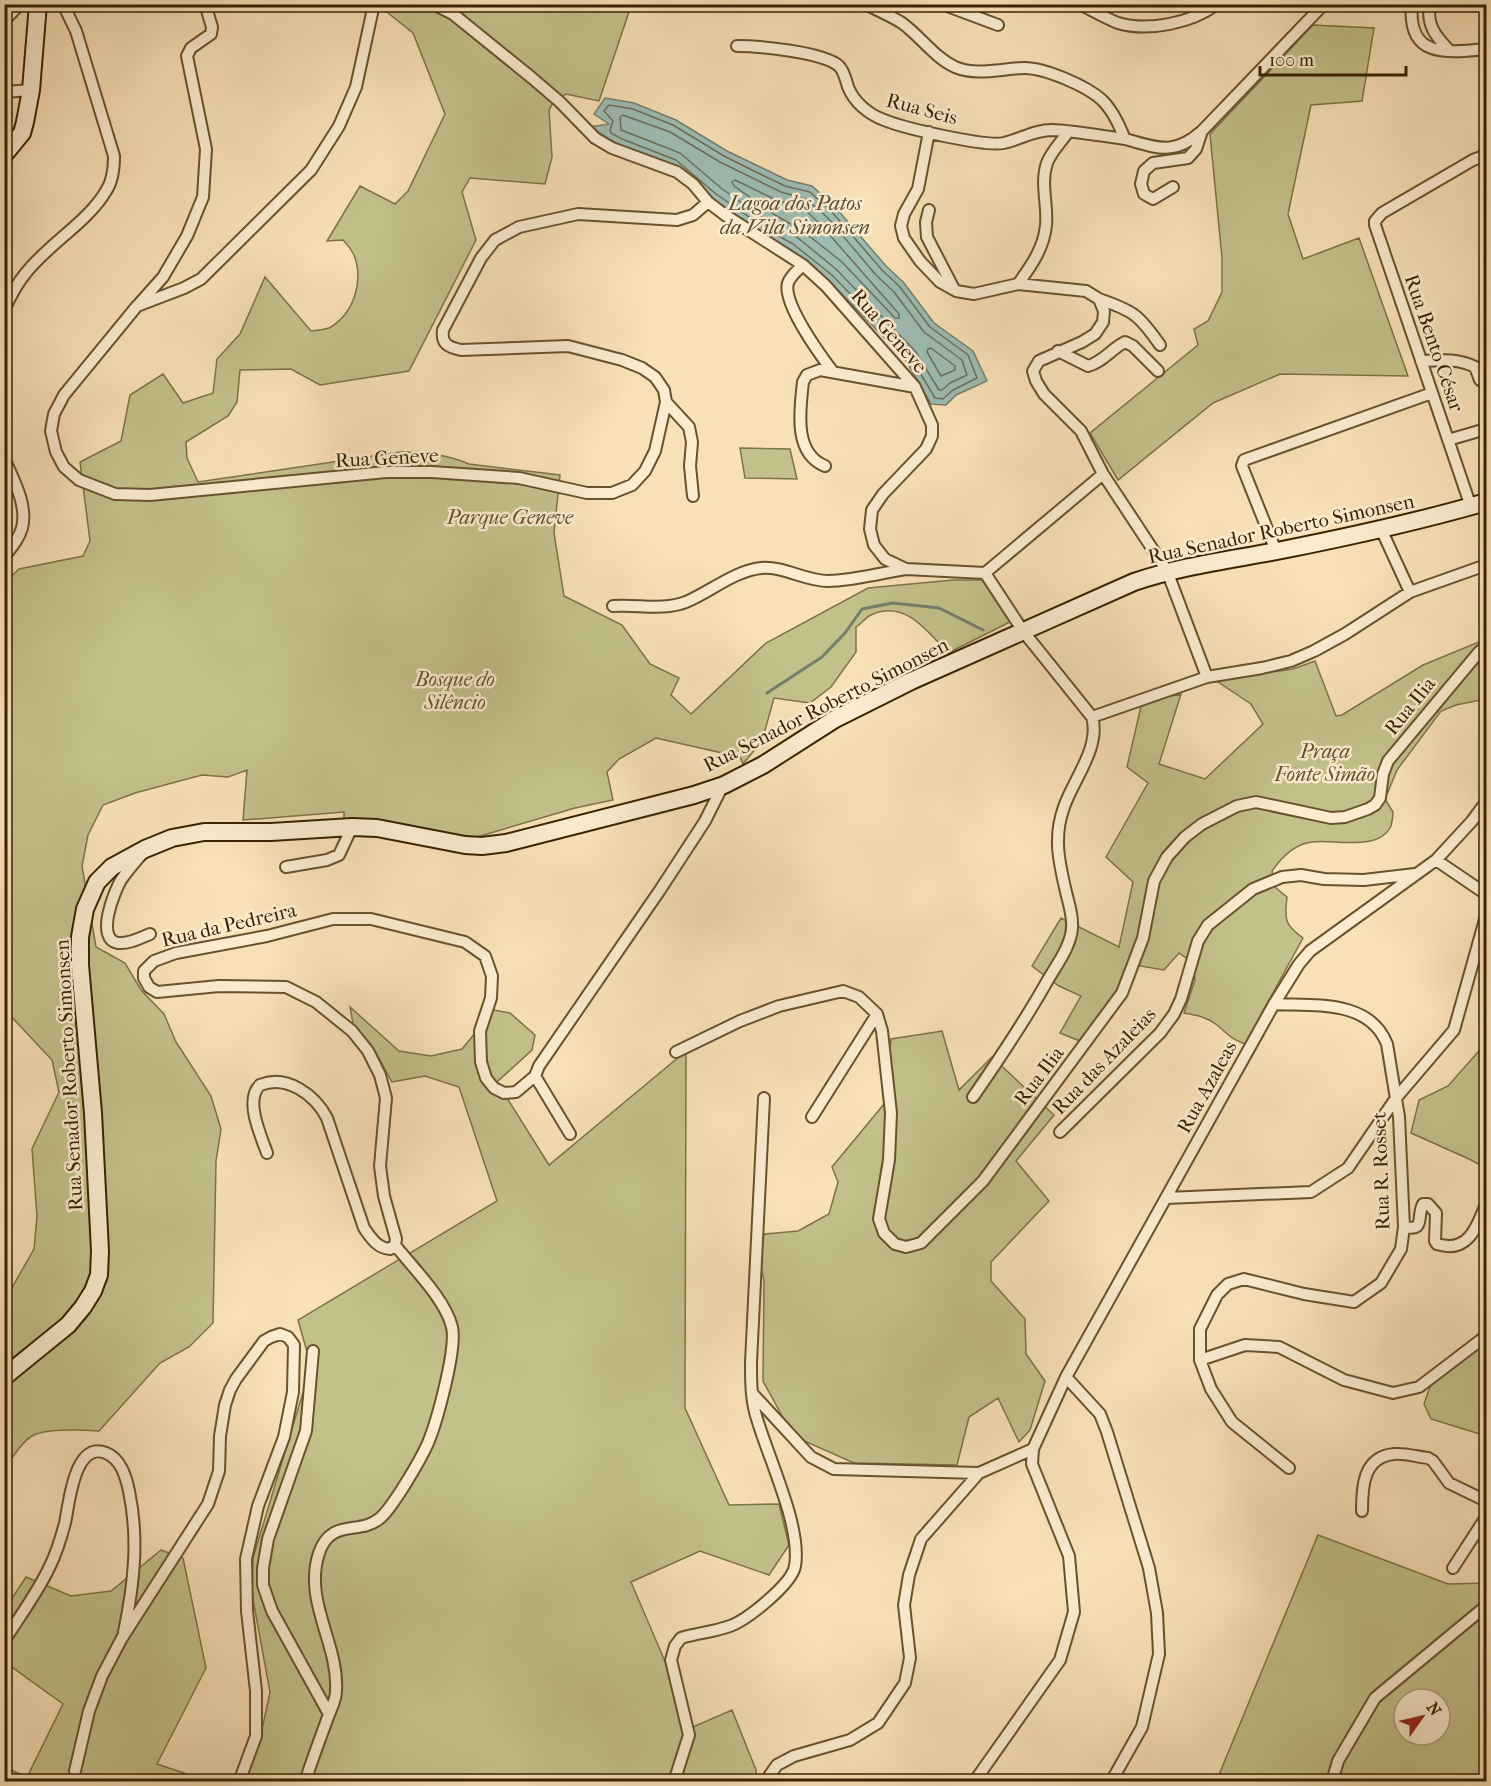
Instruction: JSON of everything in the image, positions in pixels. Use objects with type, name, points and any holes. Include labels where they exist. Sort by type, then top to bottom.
[{"type":"street","points":[[4,21],[20,4]]},
{"type":"street","points":[[4,155],[22,133],[30,90],[38,4]]},
{"type":"street","points":[[4,310],[26,272],[96,204],[107,190],[113,172],[114,156],[76,31],[63,4]]},
{"type":"street","points":[[137,306],[163,277],[187,236],[203,197],[206,149],[187,56],[191,48],[211,34],[212,27],[205,4]]},
{"type":"street","name":"Rua Geneve","points":[[374,4],[356,87],[339,126],[311,170],[201,279],[137,306],[64,394],[54,414],[51,431],[56,452],[64,467],[79,480],[115,494],[150,495],[386,472],[432,472],[519,478],[587,493],[612,493],[632,485],[645,471],[654,451],[666,402]]},
{"type":"street","name":"Rua Geneve","points":[[433,4],[453,14],[532,78],[560,102],[595,138],[612,148],[677,172],[725,215],[803,265],[826,285],[915,387],[932,425],[932,436],[926,449],[883,494],[872,510],[870,529],[874,544],[885,560],[906,569],[985,573]]},
{"type":"street","points":[[865,4],[902,23],[955,67],[985,72],[1025,68],[1042,71],[1090,92],[1110,109],[1125,139]]},
{"type":"street","points":[[942,4],[998,25]]},
{"type":"street","points":[[1079,4],[1119,23],[1160,25],[1186,20],[1217,4]]},
{"type":"street","points":[[1173,187],[1153,199],[1144,194],[1141,184],[1144,171],[1154,163],[1188,158],[1196,149],[1202,131],[1324,4]]},
{"type":"street","points":[[1412,4],[1411,19],[1414,34],[1420,43],[1430,48],[1451,51],[1486,49]]},
{"type":"street","points":[[1430,4],[1430,26],[1438,39],[1451,51]]},
{"type":"street","name":"Rua Seis","points":[[737,46],[761,46],[832,62],[843,72],[858,103],[883,120],[985,143],[1003,143],[1036,131],[1068,132],[1125,139],[1165,149],[1178,148],[1192,141],[1202,131]]},
{"type":"street","points":[[4,92],[30,90]]},
{"type":"street","points":[[929,132],[918,189],[904,214],[901,226],[904,238],[920,261],[940,282],[956,291],[974,294],[1018,284],[1086,291],[1099,299],[1136,314],[1160,345]]},
{"type":"street","points":[[1018,284],[1034,261],[1046,225],[1045,177],[1048,162],[1068,132]]},
{"type":"street","name":"Rua Bento César","points":[[1479,504],[1448,440],[1375,221],[1382,213],[1473,160],[1486,155]]},
{"type":"street","points":[[693,496],[690,466],[692,442],[689,427],[666,402],[664,390],[655,377],[642,368],[622,360],[568,346],[461,350],[445,344],[442,337],[443,330],[481,258],[495,240],[519,227],[578,214],[677,220],[693,215],[708,202]]},
{"type":"street","points":[[929,210],[926,222],[927,237],[956,291]]},
{"type":"street","points":[[803,265],[790,278],[787,286],[790,300],[811,342],[833,372]]},
{"type":"street","points":[[1099,299],[1104,311],[1103,322],[1095,334],[1039,361],[1034,371],[1036,381],[1044,394],[1081,431],[1103,474],[1167,571],[1207,677]]},
{"type":"street","points":[[1058,351],[1088,366],[1100,363],[1117,346],[1125,342],[1133,346],[1158,370]]},
{"type":"street","points":[[1421,361],[1465,362],[1475,367],[1480,380]]},
{"type":"street","points":[[825,466],[814,461],[800,431],[802,382],[813,371],[833,372],[915,387]]},
{"type":"street","points":[[1276,551],[1242,463],[1247,458],[1432,393]]},
{"type":"street","points":[[1448,440],[1486,429]]},
{"type":"street","points":[[4,458],[22,511],[22,527],[17,539],[4,557]]},
{"type":"street","points":[[974,1097],[1026,1019],[1065,950],[1072,931],[1072,912],[1057,856],[1058,841],[1064,807],[1081,774],[1095,726],[1092,717],[1023,631],[985,573],[1103,474]]},
{"type":"street","name":"Rua Senador Roberto Simonsen","points":[[4,1377],[68,1325],[93,1292],[99,1275],[100,1251],[93,1113],[80,965],[80,937],[85,909],[97,882],[112,867],[145,849],[172,838],[204,832],[376,828],[465,845],[482,846],[506,843],[694,795],[724,785],[763,765],[835,719],[911,681],[1134,582],[1167,571],[1427,520],[1479,504]]},
{"type":"street","points":[[1382,529],[1410,592]]},
{"type":"street","points":[[1092,717],[1207,677],[1291,661],[1314,651],[1410,592],[1486,565]]},
{"type":"street","points":[[613,606],[661,608],[684,602],[758,568],[772,568],[808,579],[829,581],[906,569]]},
{"type":"street","name":"Rua Ilia","points":[[876,1014],[882,1031],[891,1113],[888,1160],[879,1219],[884,1233],[895,1244],[906,1247],[921,1243],[983,1181],[1122,993],[1143,938],[1154,881],[1167,857],[1185,837],[1202,824],[1237,806],[1256,802],[1331,818],[1345,817],[1368,810],[1380,798],[1383,774],[1388,761],[1486,646]]},
{"type":"street","name":"Rua da Pedreira","points":[[395,1245],[396,1239],[384,1197],[381,1166],[386,1098],[380,1075],[368,1051],[352,1031],[316,1002],[286,987],[219,986],[157,992],[149,987],[144,978],[147,966],[176,953],[267,936],[333,919],[371,919],[465,942],[485,956],[492,976],[491,998],[480,1031],[481,1062],[486,1078],[494,1088],[504,1093],[516,1092],[535,1076],[539,1066],[609,966],[705,821],[724,785]]},
{"type":"street","name":"Rua Azaleas","points":[[1033,1449],[1066,1377],[1274,1004],[1299,964],[1311,951],[1436,860],[1472,821],[1486,802]]},
{"type":"street","points":[[286,867],[327,860],[339,855],[352,827]]},
{"type":"street","points":[[145,849],[121,880],[112,901],[106,930],[109,938],[116,943],[130,942],[150,934]]},
{"type":"street","points":[[1436,860],[1486,894]]},
{"type":"street","name":"Rua das Azaleias","points":[[1060,1132],[1160,1033],[1174,1014],[1181,999],[1198,941],[1208,925],[1253,889],[1282,877],[1301,874],[1324,879],[1364,880],[1418,874]]},
{"type":"street","points":[[1166,1197],[1311,1192],[1348,1168],[1396,1098],[1454,1030],[1486,916]]},
{"type":"street","points":[[676,1052],[740,1021],[778,1006],[843,991],[859,997],[876,1014],[812,1117]]},
{"type":"street","name":"Rua R. Rosset","points":[[1274,1004],[1348,1008],[1361,1014],[1383,1035],[1387,1044],[1399,1116],[1403,1178],[1404,1227],[1401,1249],[1381,1283],[1354,1302],[1304,1294],[1244,1279],[1228,1284],[1217,1295],[1200,1329],[1200,1360],[1211,1389],[1232,1422],[1289,1468]]},
{"type":"street","points":[[535,1076],[570,1134]]},
{"type":"street","points":[[267,1153],[255,1120],[254,1096],[257,1088],[267,1082],[280,1082],[300,1089],[313,1097],[327,1118],[364,1228],[373,1241],[385,1248],[390,1249],[395,1245],[445,1310],[452,1329],[453,1346],[428,1441],[418,1461],[380,1518],[368,1525],[339,1530],[327,1539],[320,1550],[314,1578],[315,1592],[336,1681],[336,1694],[305,1782]]},
{"type":"street","points":[[674,1782],[689,1735],[671,1660],[675,1646],[681,1638],[731,1626],[760,1609],[786,1581],[795,1567],[795,1535],[751,1392],[764,1098]]},
{"type":"street","points":[[1404,1227],[1413,1229],[1417,1227],[1420,1209],[1423,1204],[1428,1204],[1436,1213],[1435,1240],[1437,1244],[1446,1247],[1456,1246],[1468,1239],[1476,1229],[1486,1201]]},
{"type":"street","points":[[75,1772],[89,1711],[102,1676],[122,1638],[208,1504],[219,1471],[220,1436],[225,1405],[236,1378],[264,1341],[280,1334],[288,1337],[294,1345],[293,1392],[278,1454],[258,1506],[246,1559],[247,1611],[256,1691],[256,1736],[239,1782]]},
{"type":"street","points":[[1200,1360],[1245,1345],[1279,1347],[1344,1380],[1393,1393],[1419,1386],[1486,1336]]},
{"type":"street","points":[[314,1352],[306,1431],[268,1539],[262,1568],[263,1585],[272,1611],[329,1714]]},
{"type":"street","points":[[1066,1377],[1100,1414],[1107,1432],[1149,1568],[1157,1613],[1159,1654],[1142,1727],[1111,1782]]},
{"type":"street","points":[[751,1392],[811,1457],[834,1469],[979,1473]]},
{"type":"street","points":[[765,1782],[777,1765],[794,1756],[850,1740],[878,1723],[905,1683],[910,1658],[904,1605],[909,1575],[921,1539],[979,1473],[1033,1449],[1032,1464],[1070,1556],[1074,1612],[1060,1660],[974,1782]]},
{"type":"street","points":[[4,1641],[50,1567],[61,1540],[71,1491],[80,1463],[90,1454],[98,1451],[114,1458],[123,1470],[133,1510],[136,1539],[135,1569],[131,1600],[122,1638]]},
{"type":"street","points":[[1362,1511],[1362,1484],[1367,1472],[1380,1458],[1394,1454],[1428,1458],[1449,1483],[1486,1501]]},
{"type":"street","points":[[1453,1568],[1486,1516]]},
{"type":"street","points":[[1332,1782],[1338,1761],[1375,1698],[1486,1606]]},
{"type":"green space","points":[[378,5],[627,5],[629,12],[599,101],[566,94],[553,103],[549,110],[552,157],[545,184],[470,178],[462,192],[476,240],[409,371],[320,385],[291,369],[240,370],[237,402],[228,416],[186,442],[187,458],[198,482],[400,452],[435,454],[469,464],[560,475],[554,533],[564,596],[622,625],[650,664],[679,678],[671,695],[691,714],[766,643],[868,588],[953,580],[982,580],[1010,622],[948,653],[923,627],[905,614],[883,611],[871,615],[856,627],[856,652],[831,687],[810,703],[774,698],[762,741],[743,764],[740,757],[656,738],[619,759],[607,772],[613,800],[575,808],[477,837],[448,835],[344,819],[344,812],[243,820],[247,770],[228,777],[202,775],[135,793],[103,805],[88,835],[82,866],[96,947],[125,963],[141,990],[164,1014],[176,1042],[211,1096],[221,1129],[216,1161],[213,1323],[189,1347],[160,1363],[99,1431],[74,1430],[38,1433],[25,1442],[5,1470],[5,1300],[34,1249],[37,1216],[32,1149],[59,1092],[52,1060],[5,1010],[5,582],[19,569],[83,556],[90,541],[80,462],[121,441],[130,395],[163,374],[183,403],[213,393],[217,359],[240,334],[265,277],[311,331],[329,328],[338,322],[351,306],[358,275],[354,255],[343,240],[327,241],[360,186],[395,204],[408,191],[445,114],[413,33]]},
{"type":"green space","points":[[1313,25],[1374,28],[1362,101],[1311,105],[1288,214],[1303,259],[1359,238],[1408,376],[1280,374],[1213,403],[1118,480],[1090,433],[1198,345],[1194,329],[1208,321],[1222,292],[1222,258],[1210,134]]},
{"type":"green space","points":[[740,448],[790,449],[797,479],[745,478]]},
{"type":"green space","name":"Praça Fonte Simão","points":[[1486,639],[1486,699],[1456,705],[1441,711],[1397,770],[1385,799],[1393,812],[1391,826],[1385,834],[1366,842],[1306,843],[1289,852],[1272,871],[1275,887],[1287,897],[1287,921],[1292,929],[1303,938],[1245,1044],[1232,1038],[1209,1020],[1184,1013],[1195,980],[1193,963],[1179,953],[1164,970],[1135,965],[1080,1041],[1060,1033],[1081,996],[1059,986],[1032,966],[1061,918],[1119,947],[1133,882],[1106,857],[1148,783],[1127,767],[1142,702],[1181,694],[1159,764],[1205,779],[1263,724],[1251,704],[1215,680],[1293,669],[1315,661],[1336,716],[1342,715],[1423,665]]},
{"type":"green space","points":[[350,1007],[399,1051],[431,1056],[462,1049],[494,1010],[510,1013],[535,1035],[532,1050],[497,1082],[549,1165],[686,1051],[685,1408],[729,1505],[779,1504],[789,1545],[769,1575],[700,1551],[631,1582],[693,1727],[732,1710],[756,1770],[756,1781],[244,1782],[263,1725],[270,1692],[252,1594],[253,1558],[311,1366],[298,1320],[497,1201],[459,1087],[425,1076],[392,1082],[376,1053],[354,1029]]},
{"type":"green space","points":[[942,1031],[959,1090],[992,1057],[1054,1115],[1016,1161],[1049,1201],[991,1262],[991,1281],[1025,1319],[1026,1354],[1045,1381],[1030,1430],[1019,1442],[998,1398],[969,1417],[957,1465],[854,1463],[793,1436],[763,1381],[764,1281],[757,1249],[765,1234],[798,1231],[829,1214],[838,1182],[832,1167],[884,1104],[891,1039]]},
{"type":"green space","points":[[1486,1043],[1486,1168],[1411,1133],[1419,1100],[1448,1086]]},
{"type":"green space","points":[[1486,1340],[1486,1436],[1431,1419],[1424,1404],[1430,1387],[1441,1375]]},
{"type":"green space","points":[[1318,1535],[1448,1584],[1486,1583],[1486,1775],[1482,1781],[1216,1782]]},
{"type":"green space","points":[[161,1550],[183,1558],[206,1668],[157,1764],[208,1781],[5,1781],[4,1767],[27,1777],[63,1704],[5,1662],[5,1609],[26,1577],[71,1596],[111,1591]]},
{"type":"water","name":"Lagoa dos Patos da Vila Simonsen","points":[[605,98],[634,103],[676,120],[727,151],[787,180],[812,186],[836,208],[886,266],[904,283],[934,323],[973,351],[987,381],[956,395],[946,405],[931,404],[905,359],[828,280],[790,249],[763,234],[712,198],[673,165],[619,145],[590,127],[609,124],[594,114]]},
{"type":"waterway","points":[[767,693],[822,657],[845,633],[862,609],[893,603],[939,608],[983,630]]},
{"type":"park label","name":"Parque Geneve","points":[[510,517]]},
{"type":"park label","name":"Bosque do Silêncio","points":[[455,690]]}]
